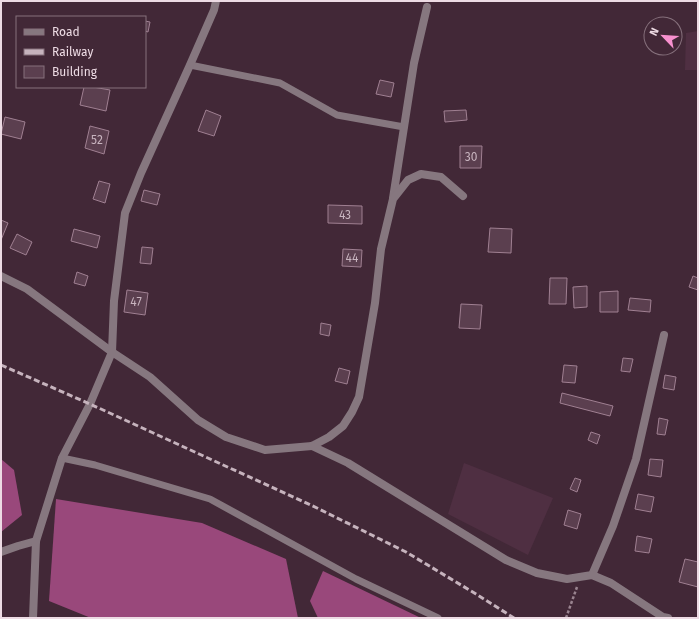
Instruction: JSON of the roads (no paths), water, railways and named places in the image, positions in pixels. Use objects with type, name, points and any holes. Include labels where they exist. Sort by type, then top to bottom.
[{"type":"street","points":[[33,618],[36,541],[62,458],[90,404],[112,352],[114,301],[125,213],[141,173],[214,10],[216,1]]},
{"type":"street","points":[[1,276],[27,289],[112,352],[150,377],[198,420],[226,437],[265,450],[312,446],[329,437],[343,426],[359,397],[375,303],[381,249],[393,199],[414,63],[427,7]]},
{"type":"street","points":[[393,199],[408,180],[421,174],[441,178],[463,196]]},
{"type":"street","points":[[592,575],[613,526],[636,458],[664,335]]},
{"type":"street","points":[[312,446],[348,463],[506,560],[537,573],[567,579],[592,575],[611,583],[663,617],[668,618]]},
{"type":"street","points":[[1,552],[36,541]]},
{"type":"lane","points":[[190,65],[280,83],[337,115],[404,127]]},
{"type":"lane","points":[[62,458],[96,465],[210,499],[356,579],[438,618]]},
{"type":"railway","points":[[1,365],[317,508],[406,552],[514,618]]}]
